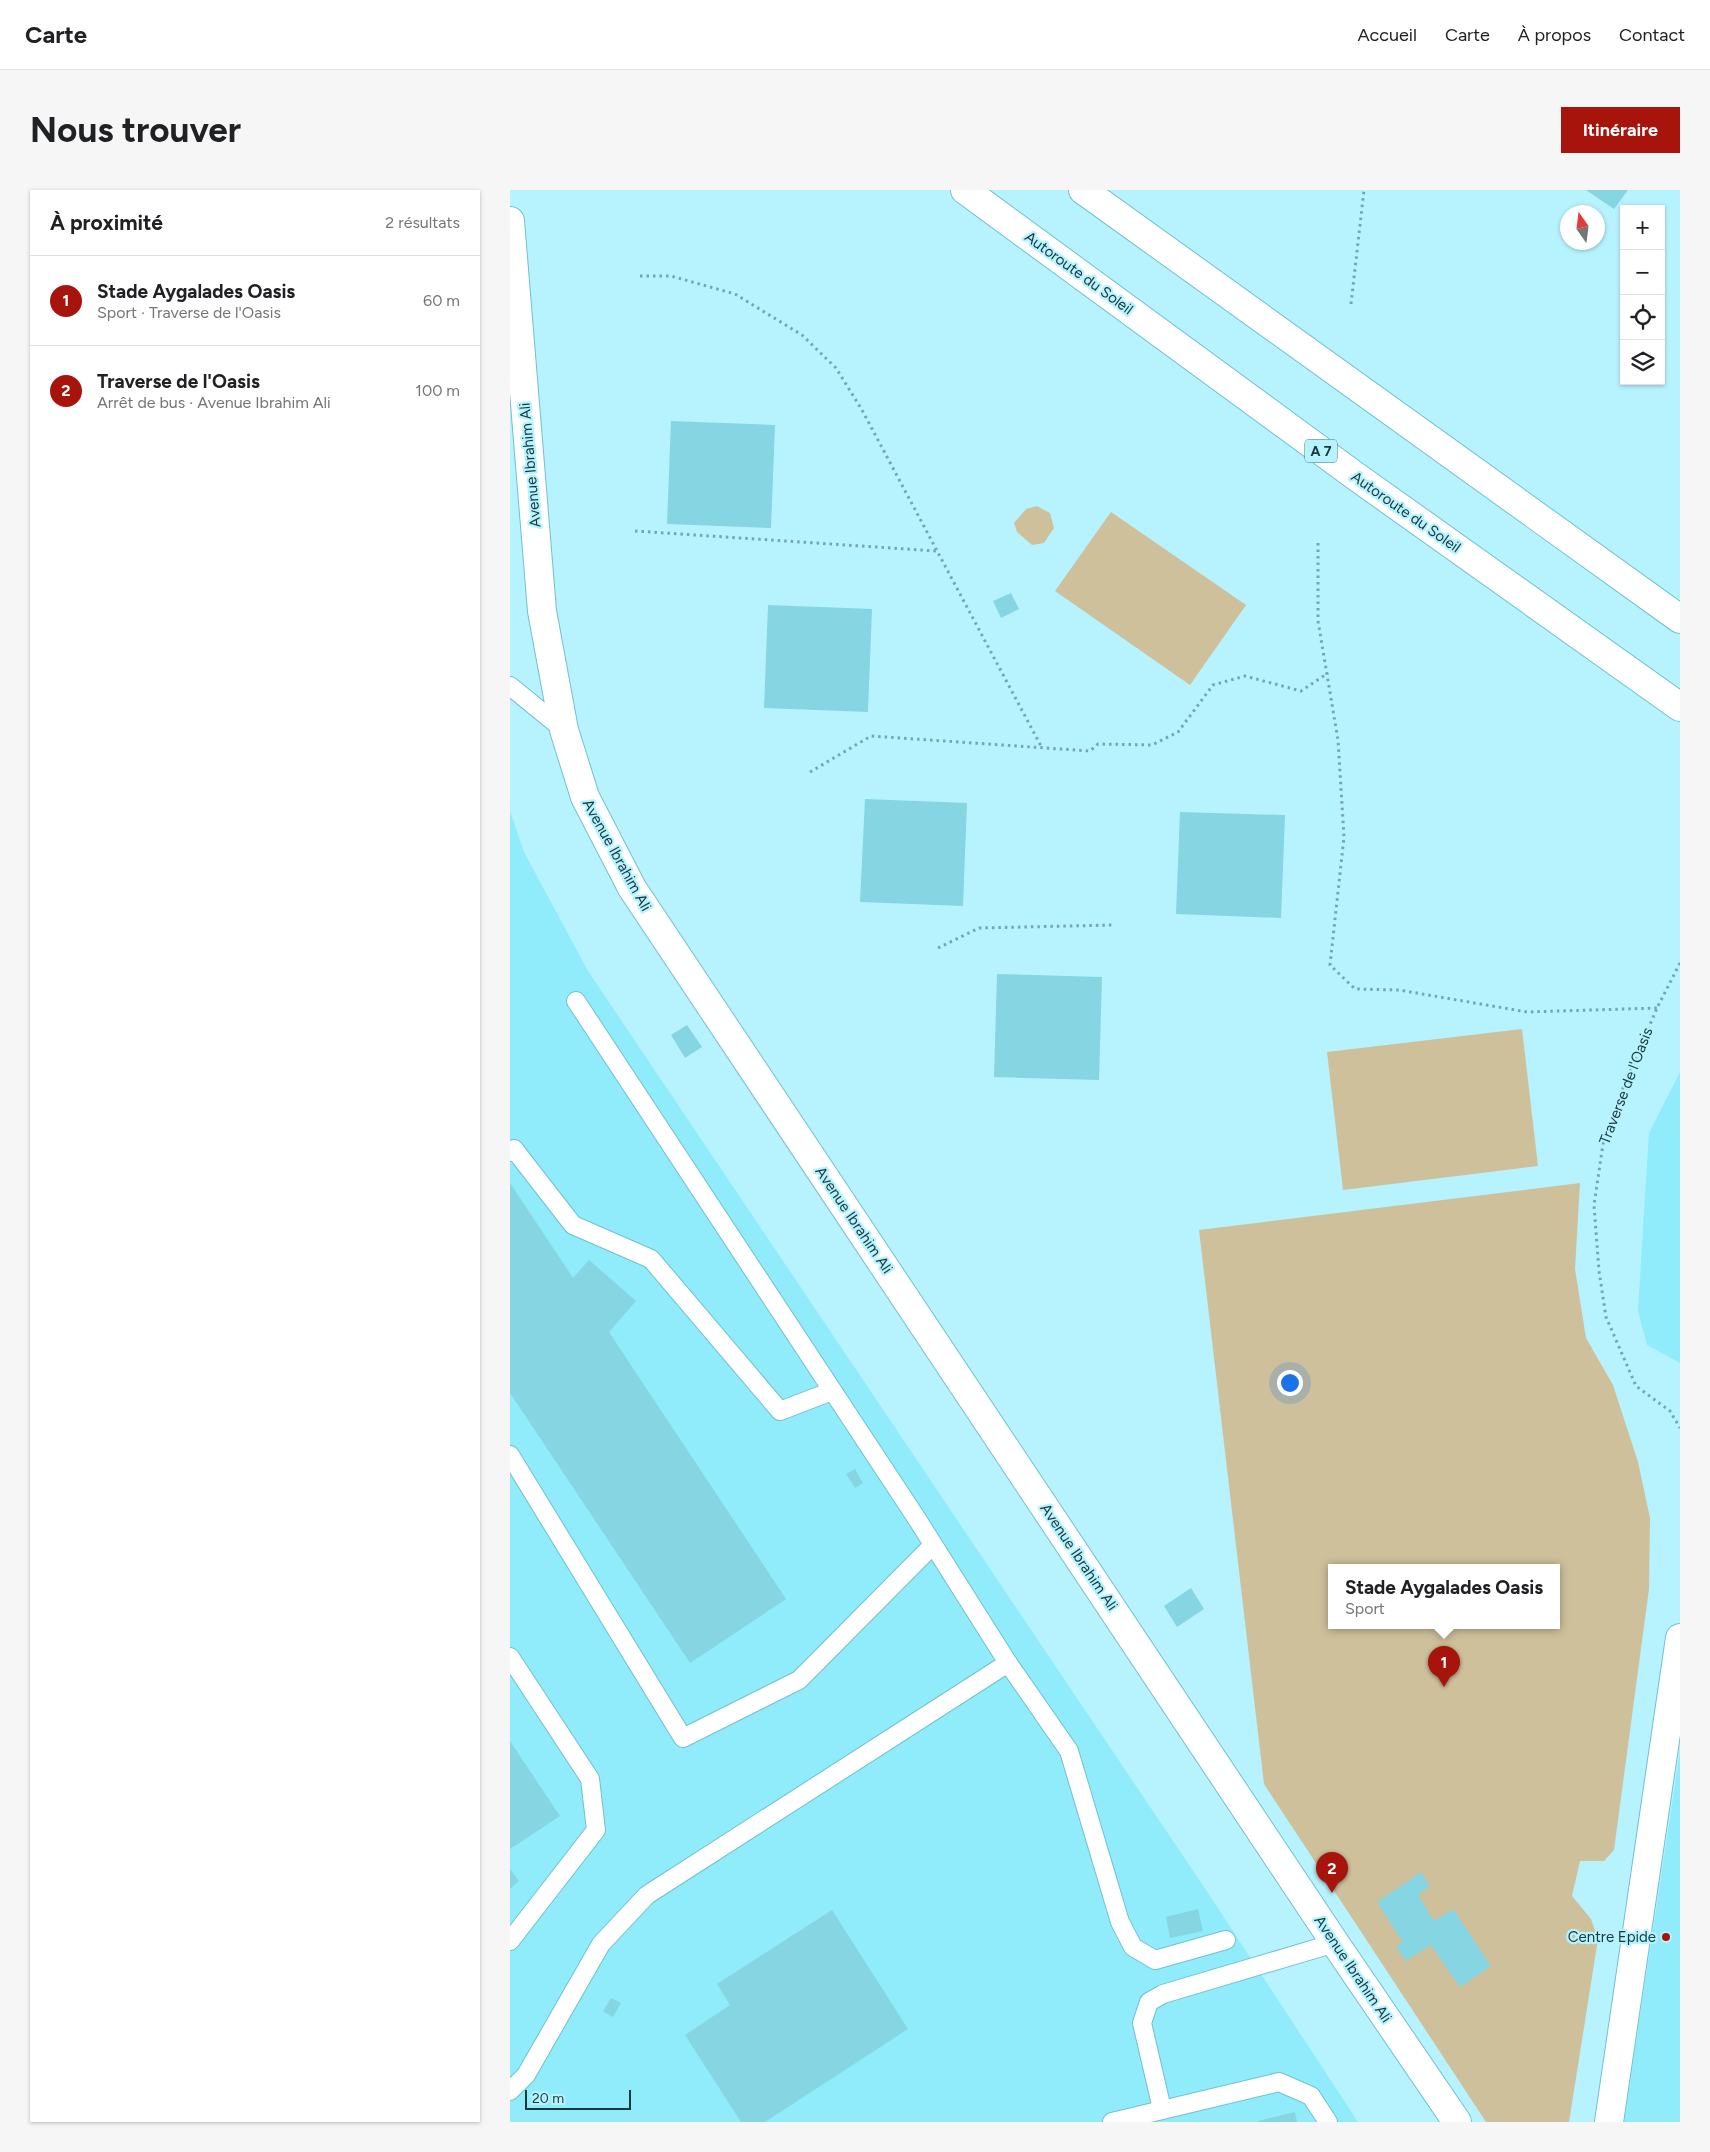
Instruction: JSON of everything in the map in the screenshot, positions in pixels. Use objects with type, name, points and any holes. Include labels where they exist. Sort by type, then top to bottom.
[{"type":"main road","name":"Autoroute du Soleil","points":[[965,190],[1362,481],[1680,707]]},
{"type":"main road","points":[[1083,190],[1680,619]]},
{"type":"main road","name":"Avenue Ibrahim Ali","points":[[510,221],[542,611],[564,730],[585,797],[632,888],[1456,2122]]},
{"type":"main road","points":[[1609,2122],[1680,1638]]},
{"type":"lane","points":[[510,686],[564,730]]},
{"type":"lane","points":[[576,1001],[933,1545],[1008,1663],[1069,1751],[1120,1922],[1133,1947],[1155,1960],[1226,1940]]},
{"type":"lane","points":[[510,1152],[514,1150],[573,1226],[651,1259],[780,1411],[832,1391]]},
{"type":"lane","points":[[510,1455],[683,1738],[799,1680],[933,1545]]},
{"type":"lane","points":[[510,1657],[590,1779],[596,1830],[510,1940]]},
{"type":"lane","points":[[510,2091],[526,2075],[601,1944],[647,1895],[1008,1663]]},
{"type":"lane","points":[[1162,2109],[1142,2023],[1149,2002],[1162,1994],[1335,1943]]},
{"type":"lane","points":[[1112,2122],[1279,2082],[1311,2096],[1328,2122]]},
{"type":"path","points":[[1351,304],[1364,190]]},
{"type":"path","points":[[640,276],[671,276],[735,294],[802,335],[836,368],[862,410],[1041,746]]},
{"type":"path","points":[[635,531],[936,551]]},
{"type":"path","points":[[1318,543],[1318,621],[1338,740],[1344,837],[1330,965],[1355,990],[1399,990],[1527,1012],[1657,1008]]},
{"type":"path","points":[[810,772],[870,736],[1041,746],[1090,751],[1098,744],[1152,745],[1178,732],[1213,685],[1245,676],[1301,691],[1328,673]]},
{"type":"path","points":[[938,948],[979,928],[1114,925]]},
{"type":"path","name":"Traverse de l'Oasis","points":[[1680,963],[1657,1008],[1616,1104],[1602,1144],[1594,1205],[1599,1271],[1606,1317],[1636,1386],[1670,1411],[1680,1428]]},
{"type":"shaded area","points":[[1037,506],[1050,513],[1054,528],[1044,543],[1032,545],[1017,532],[1014,523],[1026,509]]},
{"type":"shaded area","points":[[1111,512],[1246,605],[1190,685],[1055,591]]},
{"type":"shaded area","points":[[510,811],[524,852],[588,971],[1208,1893],[1358,2122],[510,2122]]},
{"type":"shaded area","points":[[1522,1029],[1538,1166],[1343,1190],[1327,1052]]},
{"type":"shaded area","points":[[1680,1072],[1680,1363],[1647,1345],[1638,1311],[1649,1133]]},
{"type":"shaded area","points":[[1580,1183],[1575,1269],[1586,1338],[1613,1385],[1638,1462],[1650,1518],[1649,1589],[1614,1850],[1604,1861],[1580,1861],[1572,1896],[1591,1919],[1598,1939],[1569,2122],[1486,2122],[1264,1784],[1199,1230]]},
{"type":"shaded area","name":"Centre Epide","points":[[1680,1751],[1680,2122],[1624,2122]]},
{"type":"building","points":[[1586,190],[1628,190],[1614,209]]},
{"type":"building","points":[[671,421],[775,425],[771,528],[667,524]]},
{"type":"building","points":[[1011,593],[1019,609],[1001,618],[993,601]]},
{"type":"building","points":[[768,605],[872,609],[868,712],[764,708]]},
{"type":"building","points":[[865,799],[967,803],[963,906],[860,902]]},
{"type":"building","points":[[1180,812],[1285,815],[1281,918],[1176,914]]},
{"type":"building","points":[[997,974],[1102,977],[1099,1080],[994,1077]]},
{"type":"building","points":[[687,1025],[702,1047],[685,1058],[671,1035]]},
{"type":"building","points":[[510,1183],[573,1278],[589,1260],[636,1301],[609,1332],[786,1599],[690,1663],[510,1393]]},
{"type":"building","points":[[855,1469],[863,1483],[855,1488],[846,1474]]},
{"type":"building","points":[[1191,1588],[1204,1609],[1177,1627],[1164,1606]]},
{"type":"building","points":[[510,1741],[560,1816],[510,1849]]},
{"type":"building","points":[[510,1869],[519,1881],[510,1889]]},
{"type":"building","points":[[1421,1872],[1430,1886],[1418,1895],[1434,1921],[1453,1909],[1491,1966],[1460,1987],[1431,1945],[1406,1961],[1396,1947],[1403,1942],[1377,1902]]},
{"type":"building","points":[[1198,1909],[1203,1931],[1170,1938],[1166,1917]]},
{"type":"building","points":[[832,1910],[908,2029],[765,2122],[741,2122],[685,2035],[730,2005],[717,1984]]},
{"type":"building","points":[[611,1998],[621,2003],[613,2017],[603,2011]]},
{"type":"building","points":[[1295,2112],[1297,2122],[1258,2122],[1258,2121]]},
{"type":"place","name":"Stade Aygalades Oasis","points":[[1444,1687]]},
{"type":"place","name":"Traverse de l'Oasis","points":[[1332,1893]]},
{"type":"place","name":"Centre Epide","points":[[1666,1937]]}]
